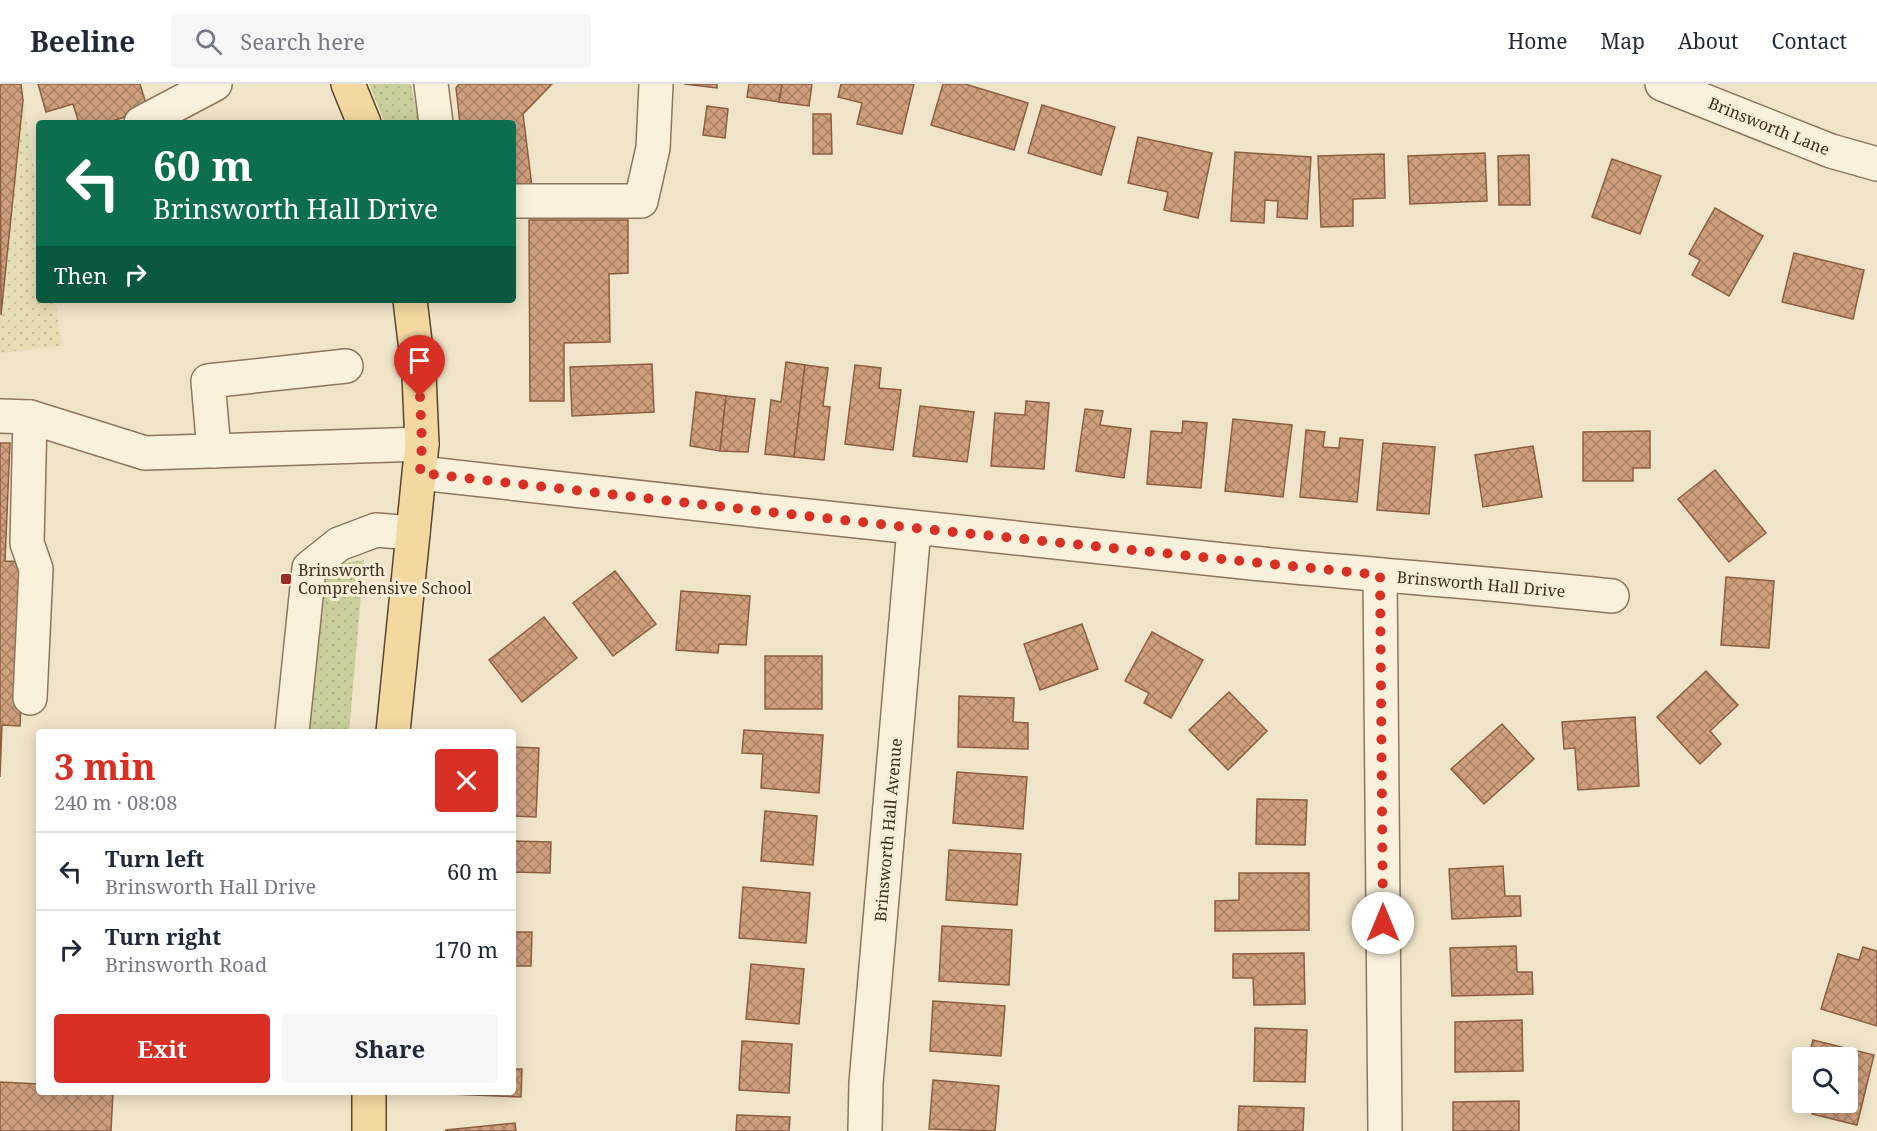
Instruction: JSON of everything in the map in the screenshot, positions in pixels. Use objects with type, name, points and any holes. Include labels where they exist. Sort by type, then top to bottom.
[{"type":"main road","points":[[348,84],[363,120]]},
{"type":"main road","points":[[393,729],[421,458],[419,375],[410,303]]},
{"type":"main road","points":[[369,1095],[369,1131]]},
{"type":"street","points":[[147,120],[215,84]]},
{"type":"street","points":[[431,84],[436,120]]},
{"type":"street","points":[[516,201],[641,201],[653,148],[656,84]]},
{"type":"street","name":"Brinsworth Lane","points":[[1662,84],[1831,151],[1877,164]]},
{"type":"street","points":[[214,452],[208,381],[346,366]]},
{"type":"street","points":[[15,417],[27,543],[36,569],[30,698]]},
{"type":"street","name":"Brinsworth Hall Drive","points":[[15,417],[145,453],[214,452],[421,458],[914,528],[1612,596]]},
{"type":"street","name":"Brinsworth Hall Avenue","points":[[865,1131],[866,1083],[914,528]]},
{"type":"street","points":[[292,729],[309,568],[339,544],[376,530],[413,533]]},
{"type":"street","points":[[1380,575],[1385,1131]]},
{"type":"shaded area","points":[[0,84],[21,84],[36,182],[36,303],[55,303],[62,346],[0,353]]},
{"type":"green space","points":[[369,84],[411,84],[418,120],[384,120]]},
{"type":"green space","points":[[364,560],[349,729],[307,729],[319,590],[335,564]]},
{"type":"building","points":[[0,84],[21,84],[23,100],[1,315]]},
{"type":"building","points":[[38,84],[140,84],[148,110],[116,120],[78,120],[73,104],[46,112]]},
{"type":"building","points":[[459,84],[552,84],[523,114],[532,187],[516,188],[516,120],[460,120],[456,88]]},
{"type":"building","points":[[684,84],[717,84],[717,88]]},
{"type":"building","points":[[749,84],[782,84],[779,102],[747,97]]},
{"type":"building","points":[[782,84],[812,84],[809,106],[779,102]]},
{"type":"building","points":[[841,84],[914,84],[902,134],[857,124],[862,103],[838,97]]},
{"type":"building","points":[[943,84],[965,84],[1028,103],[1014,150],[931,125]]},
{"type":"building","points":[[1042,105],[1115,127],[1101,175],[1028,153]]},
{"type":"building","points":[[707,106],[728,109],[725,138],[703,135]]},
{"type":"building","points":[[813,114],[831,114],[832,154],[813,154]]},
{"type":"building","points":[[1138,137],[1212,153],[1198,218],[1164,210],[1168,192],[1128,183]]},
{"type":"building","points":[[1235,152],[1311,157],[1307,219],[1277,217],[1278,201],[1265,200],[1264,223],[1231,221]]},
{"type":"building","points":[[1485,153],[1487,201],[1410,204],[1408,156]]},
{"type":"building","points":[[1384,154],[1385,198],[1353,199],[1353,226],[1321,227],[1318,156]]},
{"type":"building","points":[[1529,155],[1530,205],[1499,205],[1498,156]]},
{"type":"building","points":[[1612,159],[1661,176],[1640,234],[1592,217]]},
{"type":"building","points":[[1715,208],[1763,236],[1729,296],[1692,275],[1700,260],[1689,254]]},
{"type":"building","points":[[529,220],[628,220],[628,273],[609,274],[610,342],[564,343],[564,401],[530,401]]},
{"type":"building","points":[[1794,253],[1864,270],[1853,319],[1782,302]]},
{"type":"building","points":[[786,362],[805,365],[794,457],[765,454],[771,400],[781,402]]},
{"type":"building","points":[[652,364],[654,412],[572,416],[570,367]]},
{"type":"building","points":[[805,365],[828,368],[823,406],[830,407],[824,460],[794,457]]},
{"type":"building","points":[[855,365],[881,368],[879,388],[901,390],[893,450],[845,444]]},
{"type":"building","points":[[696,392],[726,396],[720,451],[690,446]]},
{"type":"building","points":[[726,396],[755,399],[748,452],[720,451]]},
{"type":"building","points":[[1026,401],[1049,403],[1044,469],[991,466],[995,413],[1025,415]]},
{"type":"building","points":[[920,406],[974,412],[967,462],[913,456]]},
{"type":"building","points":[[1085,409],[1103,411],[1100,425],[1131,429],[1124,478],[1076,471]]},
{"type":"building","points":[[1233,419],[1292,425],[1283,497],[1225,491]]},
{"type":"building","points":[[1183,421],[1207,423],[1201,488],[1147,484],[1151,431],[1182,433]]},
{"type":"building","points":[[1306,430],[1325,432],[1323,447],[1339,448],[1340,438],[1363,440],[1357,502],[1300,497]]},
{"type":"building","points":[[1650,431],[1650,468],[1633,468],[1633,481],[1583,481],[1583,432]]},
{"type":"building","points":[[0,443],[10,443],[5,561],[27,562],[20,726],[2,725],[0,777]]},
{"type":"building","points":[[1383,443],[1435,447],[1429,514],[1377,510]]},
{"type":"building","points":[[1533,446],[1542,497],[1483,507],[1475,455]]},
{"type":"building","points":[[1715,470],[1766,533],[1729,562],[1678,499]]},
{"type":"building","points":[[615,571],[656,624],[613,656],[573,603]]},
{"type":"building","points":[[1726,577],[1774,581],[1769,648],[1721,645]]},
{"type":"building","points":[[681,591],[750,596],[746,645],[719,644],[718,653],[676,650]]},
{"type":"building","points":[[544,617],[577,658],[522,702],[489,660]]},
{"type":"building","points":[[1082,624],[1098,669],[1040,690],[1024,644]]},
{"type":"building","points":[[1152,632],[1203,660],[1171,718],[1144,703],[1149,693],[1125,681]]},
{"type":"building","points":[[765,656],[822,656],[822,709],[765,709]]},
{"type":"building","points":[[1706,671],[1738,705],[1710,731],[1721,744],[1700,764],[1657,717]]},
{"type":"building","points":[[1229,692],[1267,731],[1228,770],[1189,730]]},
{"type":"building","points":[[959,696],[1014,698],[1013,722],[1028,723],[1028,749],[958,747]]},
{"type":"building","points":[[1635,717],[1639,786],[1578,790],[1575,748],[1564,749],[1562,722]]},
{"type":"building","points":[[1502,724],[1534,759],[1484,804],[1451,769]]},
{"type":"building","points":[[744,730],[823,735],[819,793],[761,788],[763,754],[742,753]]},
{"type":"building","points":[[516,747],[539,748],[536,817],[516,816]]},
{"type":"building","points":[[957,772],[1027,777],[1023,829],[953,823]]},
{"type":"building","points":[[1257,799],[1307,800],[1305,845],[1256,844]]},
{"type":"building","points":[[765,811],[817,816],[813,865],[761,861]]},
{"type":"building","points":[[516,841],[551,842],[550,873],[516,872]]},
{"type":"building","points":[[949,850],[1021,854],[1017,905],[946,900]]},
{"type":"building","points":[[1503,866],[1505,896],[1520,896],[1521,916],[1452,919],[1449,869]]},
{"type":"building","points":[[1239,873],[1309,873],[1309,930],[1215,931],[1215,901],[1239,900]]},
{"type":"building","points":[[743,887],[810,893],[806,943],[739,938]]},
{"type":"building","points":[[942,926],[1012,930],[1009,985],[939,981]]},
{"type":"building","points":[[516,932],[532,932],[531,966],[516,966]]},
{"type":"building","points":[[1516,946],[1517,972],[1532,972],[1533,994],[1452,996],[1450,948]]},
{"type":"building","points":[[1863,947],[1877,951],[1877,1026],[1821,1009],[1838,954],[1859,960]]},
{"type":"building","points":[[1304,953],[1305,1004],[1254,1005],[1253,978],[1233,978],[1233,954]]},
{"type":"building","points":[[751,964],[804,969],[799,1024],[746,1019]]},
{"type":"building","points":[[933,1001],[1005,1006],[1001,1056],[930,1051]]},
{"type":"building","points":[[1522,1020],[1523,1071],[1455,1072],[1455,1022]]},
{"type":"building","points":[[1255,1028],[1307,1030],[1305,1082],[1254,1081]]},
{"type":"building","points":[[1813,1040],[1841,1047],[1811,1047]]},
{"type":"building","points":[[742,1041],[792,1044],[789,1093],[739,1090]]},
{"type":"building","points":[[1858,1051],[1874,1055],[1857,1125],[1812,1114],[1858,1113]]},
{"type":"building","points":[[516,1069],[522,1069],[521,1097],[473,1095],[516,1095]]},
{"type":"building","points":[[933,1080],[999,1086],[995,1131],[929,1129]]},
{"type":"building","points":[[0,1082],[36,1084],[36,1095],[113,1095],[111,1131],[0,1131]]},
{"type":"building","points":[[1519,1101],[1519,1131],[1453,1131],[1453,1102]]},
{"type":"building","points":[[1239,1106],[1304,1108],[1303,1131],[1238,1131]]},
{"type":"building","points":[[737,1115],[790,1117],[789,1131],[736,1131]]},
{"type":"building","points":[[515,1123],[516,1131],[446,1131],[446,1130]]},
{"type":"place","name":"Brinsworth Comprehensive School","points":[[286,579]]},
{"type":"route","points":[[420,397],[422,444],[420,473],[914,528],[1380,575],[1383,923]]}]
